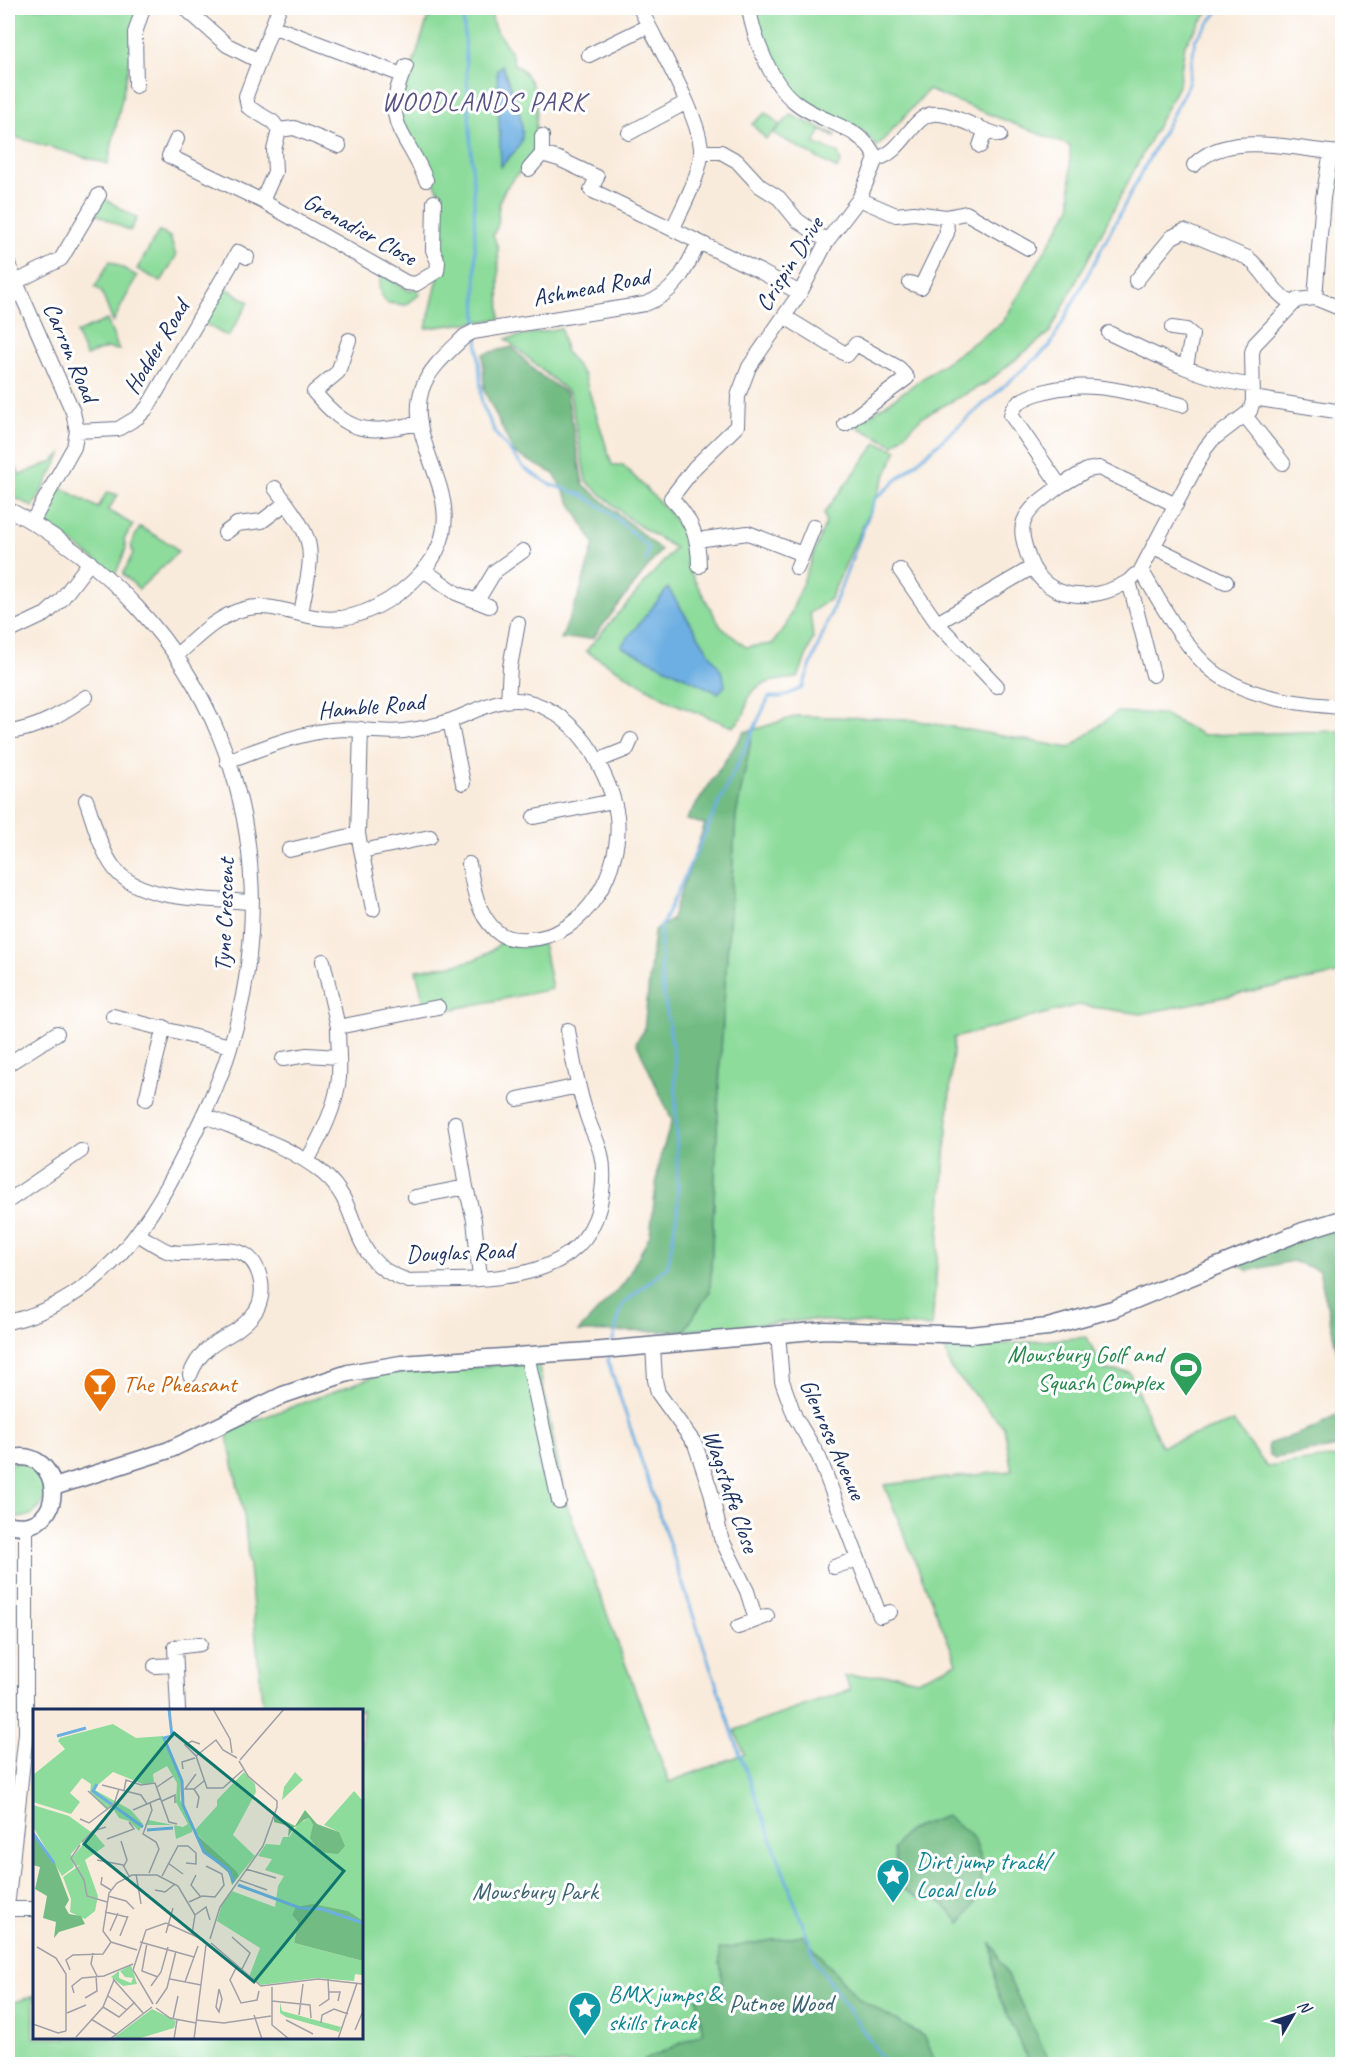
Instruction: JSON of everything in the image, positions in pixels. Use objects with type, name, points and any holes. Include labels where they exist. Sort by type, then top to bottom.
[{"type":"main road","points":[[54,1487],[169,1450],[283,1395],[348,1373],[401,1364],[654,1346],[825,1330],[970,1335],[1048,1327],[1123,1305],[1303,1231],[1342,1219]]},
{"type":"main road","points":[[8,1455],[32,1459],[41,1464],[49,1473],[54,1487],[51,1505],[45,1514],[26,1525],[8,1524]]},
{"type":"street","points":[[136,86],[135,33],[143,8]]},
{"type":"street","points":[[185,8],[227,45],[257,60]]},
{"type":"street","points":[[279,8],[257,60],[246,96],[248,107],[273,122],[279,130]]},
{"type":"street","points":[[640,8],[697,130],[701,152],[699,166],[673,228]]},
{"type":"street","points":[[749,8],[756,36],[770,71],[792,101],[810,113],[862,137],[872,147],[876,159],[895,151],[928,115],[947,116],[985,132],[1000,135]]},
{"type":"street","points":[[589,55],[648,26]]},
{"type":"street","points":[[272,27],[404,71],[394,99],[394,118],[426,180]]},
{"type":"street","points":[[629,133],[685,103]]},
{"type":"street","points":[[279,130],[294,128],[339,146]]},
{"type":"street","points":[[262,201],[275,172],[274,150],[279,130]]},
{"type":"street","points":[[980,146],[985,132]]},
{"type":"street","points":[[529,169],[542,154],[542,136]]},
{"type":"street","name":"Grenadier Close","points":[[177,139],[169,156],[262,201],[407,283],[416,284],[437,271],[438,262],[433,250],[434,202]]},
{"type":"street","points":[[1194,165],[1213,152],[1235,146],[1336,153],[1323,198],[1315,298]]},
{"type":"street","points":[[701,152],[721,152],[737,161],[760,186],[779,198],[797,220],[826,241]]},
{"type":"street","points":[[542,154],[559,159],[597,177],[591,190],[673,228],[800,294]]},
{"type":"street","name":"Crispin Drive","points":[[699,566],[697,540],[692,524],[671,498],[695,467],[737,426],[738,396],[749,367],[800,294],[826,241],[859,199],[876,159]]},
{"type":"street","points":[[16,282],[61,259],[99,195]]},
{"type":"street","points":[[859,199],[896,215],[914,213],[946,217],[966,213],[1029,247]]},
{"type":"street","points":[[910,282],[921,287],[947,233],[946,217]]},
{"type":"street","points":[[1136,280],[1172,237],[1185,231],[1248,258],[1261,271],[1272,290],[1291,303]]},
{"type":"street","name":"Ashmead Road","points":[[424,570],[440,539],[445,498],[429,457],[420,423],[421,390],[428,376],[465,336],[477,332],[645,304],[660,299],[684,272],[699,242]]},
{"type":"street","name":"Hodder Road","points":[[77,431],[118,429],[140,416],[161,385],[238,252],[247,257]]},
{"type":"street","name":"Carron Road","points":[[8,264],[73,412],[77,431],[74,447],[32,522]]},
{"type":"street","points":[[1176,505],[1099,468],[1087,470],[1060,486],[1035,505],[1023,524],[1023,535],[1031,567],[1052,586],[1070,596],[1099,594],[1129,581],[1141,570],[1155,547],[1212,440],[1246,417],[1252,406],[1252,352],[1255,344],[1291,303],[1306,298],[1315,298],[1342,309]]},
{"type":"street","points":[[785,317],[847,355],[856,344],[899,368],[907,378],[845,424]]},
{"type":"street","points":[[1172,328],[1186,330],[1192,335],[1186,366]]},
{"type":"street","points":[[1110,333],[1160,357],[1252,392],[1342,412]]},
{"type":"street","points":[[349,340],[338,372],[314,392],[345,423],[360,428],[397,428],[420,423]]},
{"type":"street","points":[[1060,486],[1012,419],[1012,410],[1021,401],[1056,388],[1079,385],[1103,387],[1182,405]]},
{"type":"street","points":[[1246,417],[1283,463]]},
{"type":"street","points":[[275,488],[308,536],[312,549],[301,613]]},
{"type":"street","points":[[225,532],[244,522],[262,521],[286,503]]},
{"type":"street","name":"Tyne Crescent","points":[[8,509],[32,522],[90,562],[152,621],[177,655],[213,720],[238,793],[249,844],[250,902],[250,941],[231,1046],[203,1115],[177,1170],[139,1234],[116,1261],[84,1287],[44,1310],[8,1322]]},
{"type":"street","points":[[797,568],[814,526]]},
{"type":"street","points":[[697,540],[748,533],[802,554]]},
{"type":"street","points":[[1155,547],[1226,582]]},
{"type":"street","points":[[177,655],[216,621],[246,608],[301,613],[319,618],[358,615],[377,607],[424,570],[456,592],[483,604],[495,571],[523,551]]},
{"type":"street","points":[[8,632],[46,614],[61,600],[90,562]]},
{"type":"street","points":[[937,623],[1031,567]]},
{"type":"street","points":[[900,570],[937,623],[997,686]]},
{"type":"street","points":[[1141,570],[1190,645],[1212,671],[1241,688],[1310,705],[1342,707]]},
{"type":"street","points":[[1129,581],[1153,675]]},
{"type":"street","points":[[469,864],[478,904],[494,930],[507,938],[546,938],[557,933],[585,910],[596,897],[606,878],[616,836],[617,816],[613,801],[597,761],[575,729],[561,717],[526,701],[508,700],[510,667],[518,623]]},
{"type":"street","points":[[8,732],[25,730],[52,719],[86,697]]},
{"type":"street","name":"Hamble Road","points":[[227,761],[305,735],[332,729],[403,731],[450,721],[508,700]]},
{"type":"street","name":"Hamble Road","points":[[450,721],[463,783]]},
{"type":"street","points":[[361,729],[358,834],[373,909]]},
{"type":"street","points":[[597,761],[629,749]]},
{"type":"street","points":[[86,800],[108,858],[116,871],[133,883],[155,893],[250,902]]},
{"type":"street","points":[[534,817],[613,801]]},
{"type":"street","points":[[289,850],[358,834]]},
{"type":"street","points":[[362,851],[430,837]]},
{"type":"street","points":[[307,1161],[320,1139],[339,1079],[338,1027],[323,962]]},
{"type":"street","points":[[338,1027],[438,1007]]},
{"type":"street","points":[[113,1016],[164,1027],[231,1046]]},
{"type":"street","points":[[146,1099],[144,1080],[164,1027]]},
{"type":"street","name":"Douglas Road","points":[[203,1115],[307,1161],[335,1186],[364,1250],[374,1264],[391,1275],[409,1281],[523,1274],[548,1266],[565,1256],[590,1229],[597,1214],[604,1177],[601,1154],[578,1086],[568,1030]]},
{"type":"street","points":[[8,1064],[57,1033]]},
{"type":"street","points":[[283,1059],[307,1055],[339,1057]]},
{"type":"street","points":[[518,1099],[578,1086]]},
{"type":"street","points":[[455,1123],[474,1220],[480,1278]]},
{"type":"street","points":[[8,1202],[81,1151]]},
{"type":"street","points":[[415,1197],[466,1187]]},
{"type":"street","points":[[139,1234],[168,1251],[235,1250],[250,1259],[259,1272],[262,1289],[254,1315],[243,1325],[210,1344],[201,1352],[189,1375]]},
{"type":"street","name":"Glenrose Avenue","points":[[778,1334],[782,1380],[795,1417],[819,1457],[880,1616],[890,1612]]},
{"type":"street","name":"Wagstaffe Close","points":[[654,1346],[655,1380],[658,1393],[695,1444],[711,1491],[721,1538],[761,1618],[738,1627]]},
{"type":"street","points":[[527,1355],[559,1501]]},
{"type":"street","points":[[8,1899],[11,1845],[26,1733],[26,1525]]},
{"type":"street","points":[[834,1567],[858,1559]]},
{"type":"street","points":[[178,1709],[175,1647],[200,1644]]},
{"type":"street","points":[[155,1666],[176,1665]]},
{"type":"street","points":[[8,1909],[33,1909]]},
{"type":"green space","points":[[8,8],[141,8],[108,164],[8,135]]},
{"type":"green space","points":[[431,8],[490,8],[494,27],[511,52],[514,64],[523,71],[532,85],[536,95],[537,113],[530,158],[504,191],[498,210],[499,222],[493,235],[498,248],[500,319],[426,328],[440,271],[440,193],[402,124],[397,101],[409,77]]},
{"type":"green space","points":[[754,8],[1211,8],[1185,44],[1179,84],[1050,332],[986,383],[922,417],[894,445],[855,426],[1003,322],[1071,207],[1070,146],[928,90],[877,147],[862,130],[794,99],[758,36]]},
{"type":"green space","points":[[766,113],[780,125],[766,139],[752,124]]},
{"type":"green space","points":[[791,115],[836,135],[835,137],[821,130],[814,143],[838,153],[841,162],[837,169],[773,133]]},
{"type":"green space","points":[[103,198],[137,218],[130,231],[96,214]]},
{"type":"green space","points":[[159,231],[170,237],[176,256],[161,282],[137,269]]},
{"type":"green space","points":[[110,261],[137,276],[113,322],[101,291],[95,287]]},
{"type":"green space","points":[[382,275],[410,291],[417,289],[420,294],[406,305],[387,303],[380,290]]},
{"type":"green space","points":[[223,286],[249,302],[228,337],[202,322]]},
{"type":"green space","points":[[107,320],[119,350],[106,348],[86,356],[76,333]]},
{"type":"green space","points":[[561,328],[565,351],[584,375],[612,465],[623,465],[669,512],[685,536],[690,572],[721,627],[746,647],[772,644],[786,626],[826,522],[824,513],[877,443],[897,450],[830,599],[810,613],[813,638],[798,678],[759,686],[750,695],[744,714],[733,727],[673,703],[586,651],[675,548],[633,522],[586,481],[570,394],[506,339]]},
{"type":"green space","points":[[512,347],[535,371],[567,394],[583,484],[661,550],[593,638],[561,639],[580,592],[594,544],[554,474],[514,453],[484,390],[483,354]]},
{"type":"green space","points":[[8,452],[20,475],[54,461],[63,452],[33,507],[8,494]]},
{"type":"green space","points":[[62,488],[98,508],[107,492],[118,495],[108,510],[133,525],[124,539],[126,549],[115,575],[49,525],[45,517]]},
{"type":"green space","points":[[140,527],[172,545],[178,552],[139,589],[123,574],[133,553],[131,544]]},
{"type":"green space","points":[[1117,712],[1163,714],[1203,735],[1342,731],[1342,973],[1141,1014],[1078,1005],[954,1038],[932,1327],[807,1320],[684,1331],[710,1291],[720,1065],[736,815],[753,730],[797,716],[908,719],[1070,748]]},
{"type":"green space","points":[[753,730],[736,815],[720,1065],[710,1291],[684,1331],[578,1332],[624,1283],[650,1235],[659,1162],[672,1120],[636,1042],[644,1031],[654,931],[671,920],[705,824],[686,820],[744,732]]},
{"type":"green space","points":[[500,943],[527,947],[543,943],[552,989],[444,1011],[441,1000],[424,1003],[416,970],[472,960],[492,951]]},
{"type":"green space","points":[[1340,1225],[1342,1236],[1342,1373],[1319,1270],[1292,1261],[1248,1271],[1237,1263]]},
{"type":"green space","name":"Mowsbury Park","points":[[1087,1337],[1103,1370],[1129,1372],[1161,1446],[1233,1422],[1267,1467],[1342,1456],[1342,1699],[1334,1705],[1342,1781],[1342,2064],[895,2064],[722,1984],[697,1998],[703,2033],[637,2064],[12,2064],[11,2003],[33,1996],[33,2039],[363,2039],[363,1709],[263,1709],[244,1515],[226,1431],[381,1374],[538,1362],[565,1500],[669,1782],[744,1754],[735,1730],[850,1690],[845,1676],[897,1675],[917,1680],[957,1663],[884,1485],[1012,1471],[1004,1427],[951,1369],[945,1349]]},
{"type":"green space","points":[[1342,1412],[1342,1446],[1275,1458],[1269,1454],[1268,1444],[1315,1428]]},
{"type":"green space","points":[[22,1462],[39,1471],[46,1489],[45,1498],[35,1512],[18,1517],[8,1515],[8,1464]]},
{"type":"green space","points":[[946,1816],[972,1837],[980,1858],[981,1882],[978,1894],[968,1915],[960,1923],[939,1900],[919,1899],[904,1889],[893,1849],[908,1830]]},
{"type":"green space","name":"Putnoe Wood","points":[[802,1935],[859,1999],[925,2037],[936,2064],[637,2064],[703,2033],[697,1998],[722,1983],[719,1949]]},
{"type":"green space","points":[[991,1942],[1051,2064],[1030,2064],[997,1992]]},
{"type":"water","points":[[502,65],[517,106],[522,138],[519,146],[501,167],[497,70]]},
{"type":"water","points":[[668,588],[723,674],[725,686],[718,693],[621,646]]},
{"type":"waterway","points":[[463,8],[474,198],[477,326]]},
{"type":"waterway","points":[[612,1344],[622,1305],[668,1266],[678,1208],[675,1062],[662,983],[660,929],[769,697],[782,697],[802,688],[875,499],[1050,346],[1188,85],[1195,40],[1221,8]]},
{"type":"waterway","points":[[477,336],[482,404],[496,434],[524,468],[549,484],[583,495],[608,511],[649,548],[646,561]]},
{"type":"waterway","points":[[610,1354],[608,1361],[737,1746],[817,1963],[886,2064]]},
{"type":"place","name":"Mowsbury Golf and Squash Complex","points":[[1186,1397]]},
{"type":"place","name":"The Pheasant","points":[[100,1413]]},
{"type":"place","name":"Dirt jump track/ Local club","points":[[893,1904]]},
{"type":"place","name":"BMX jumps & skills track","points":[[585,2037]]},
{"type":"district","name":"WOODLANDS PARK","points":[[484,101]]}]
